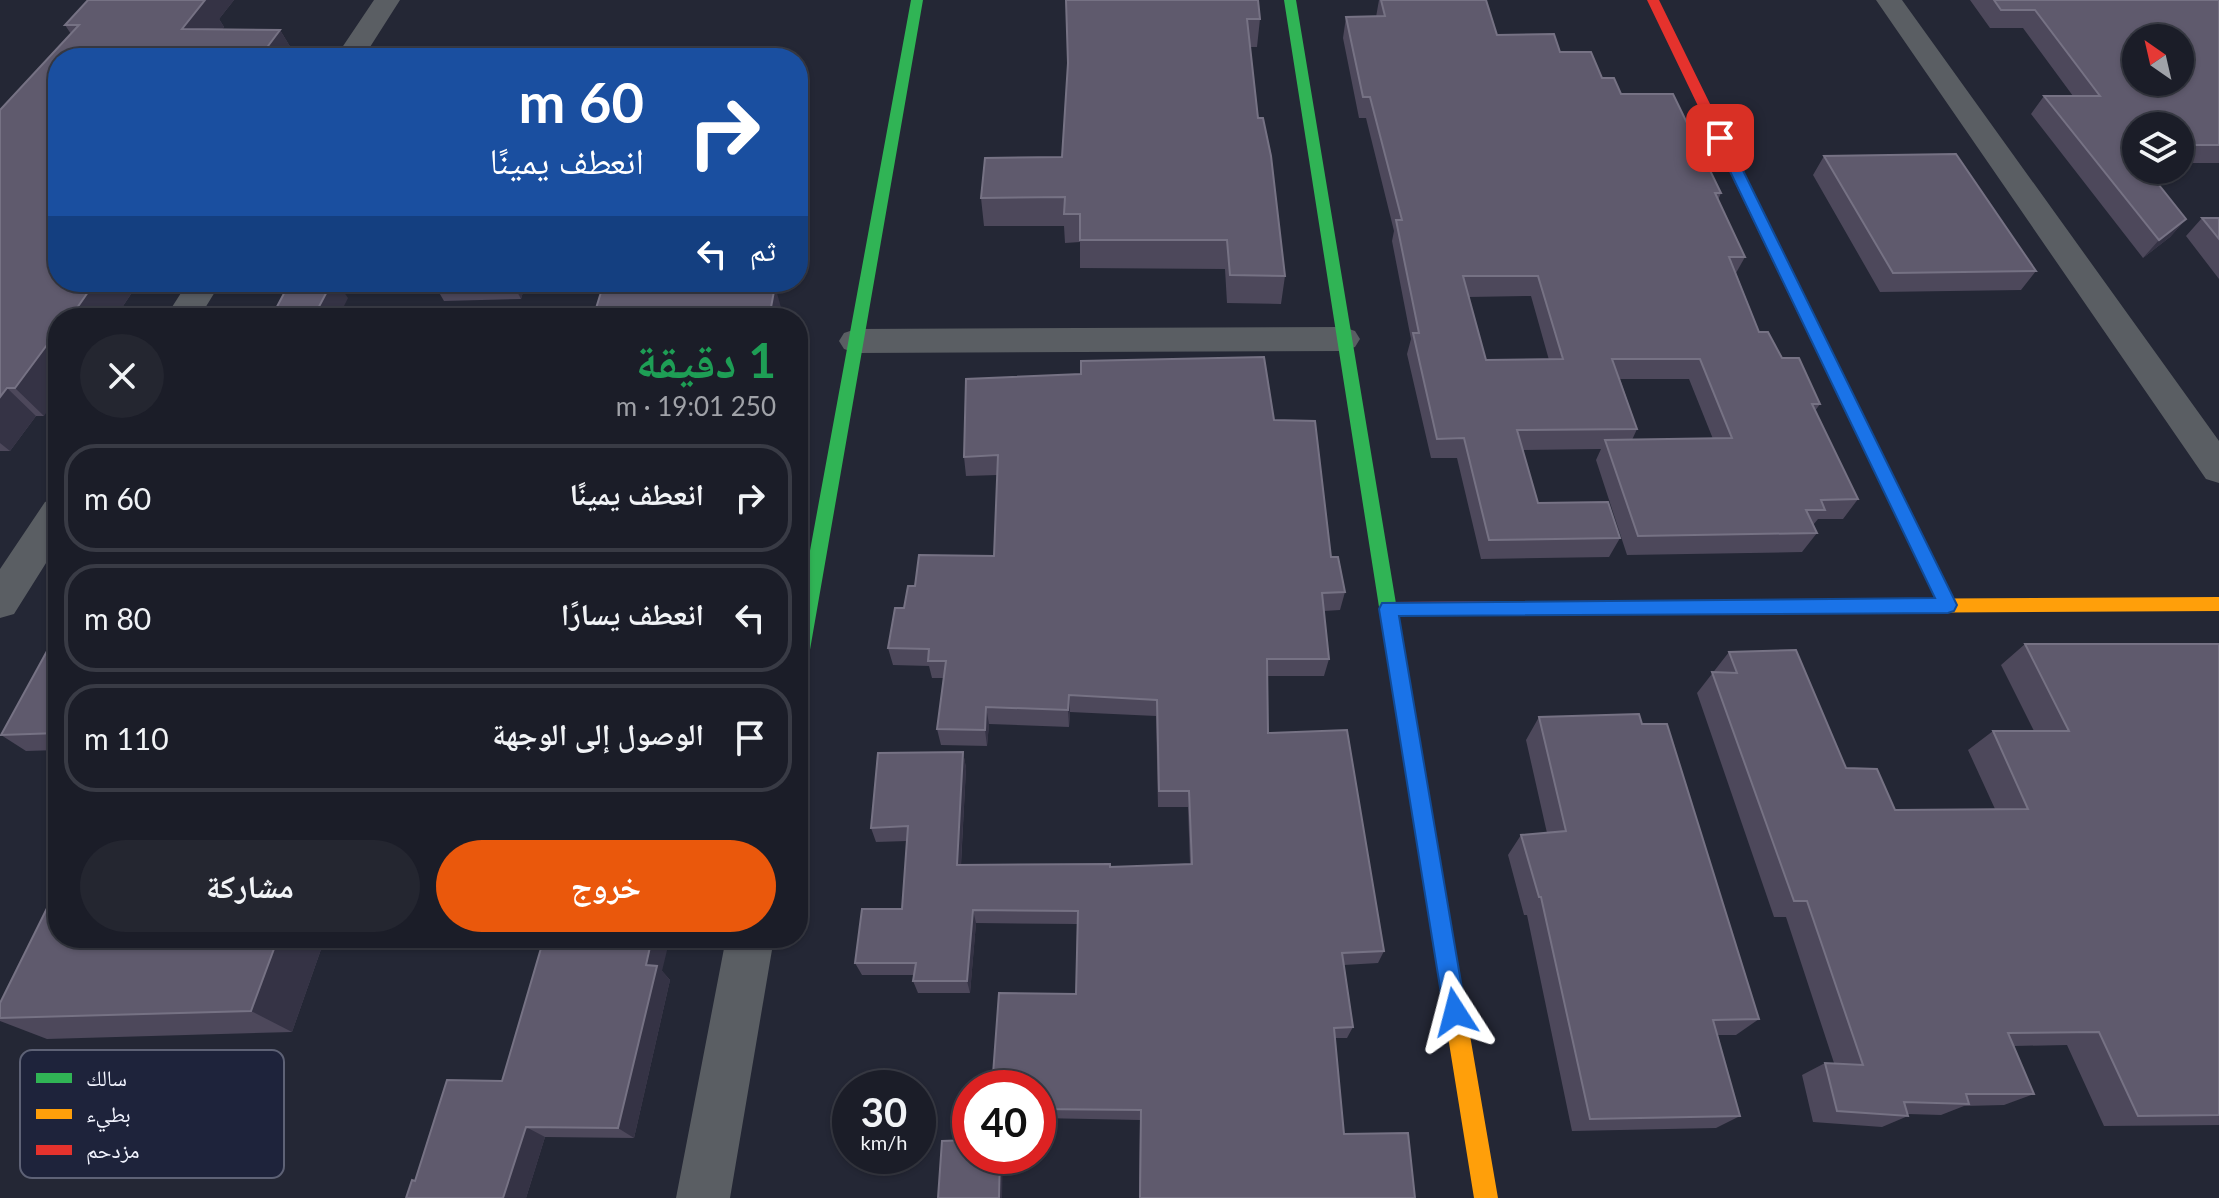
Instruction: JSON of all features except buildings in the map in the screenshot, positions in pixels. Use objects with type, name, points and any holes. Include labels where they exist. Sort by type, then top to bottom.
[{"type":"street","points":[[356,48],[387,0]]},
{"type":"street","points":[[808,611],[917,0]]},
{"type":"street","points":[[1290,0],[1343,339],[1486,1198]]},
{"type":"street","points":[[1653,0],[1948,605]]},
{"type":"street","points":[[1889,0],[2219,469]]},
{"type":"street","points":[[856,341],[1343,339]]},
{"type":"street","points":[[0,602],[48,528]]},
{"type":"street","points":[[1388,609],[2219,604]]},
{"type":"street","points":[[703,1198],[748,948]]},
{"type":"traffic: fast","points":[[808,611],[917,0]]},
{"type":"traffic: fast","points":[[1290,0],[1396,658]]},
{"type":"traffic: fast","points":[[1862,430],[1948,605]]},
{"type":"traffic: slow","points":[[1859,606],[2219,604]]},
{"type":"traffic: slow","points":[[1396,658],[1486,1198]]},
{"type":"traffic: jam","points":[[1653,0],[1862,430]]},
{"type":"traffic: jam","points":[[1388,609],[1859,606]]},
{"type":"route","points":[[1455,1012],[1388,609],[1948,605],[1720,138]]}]
